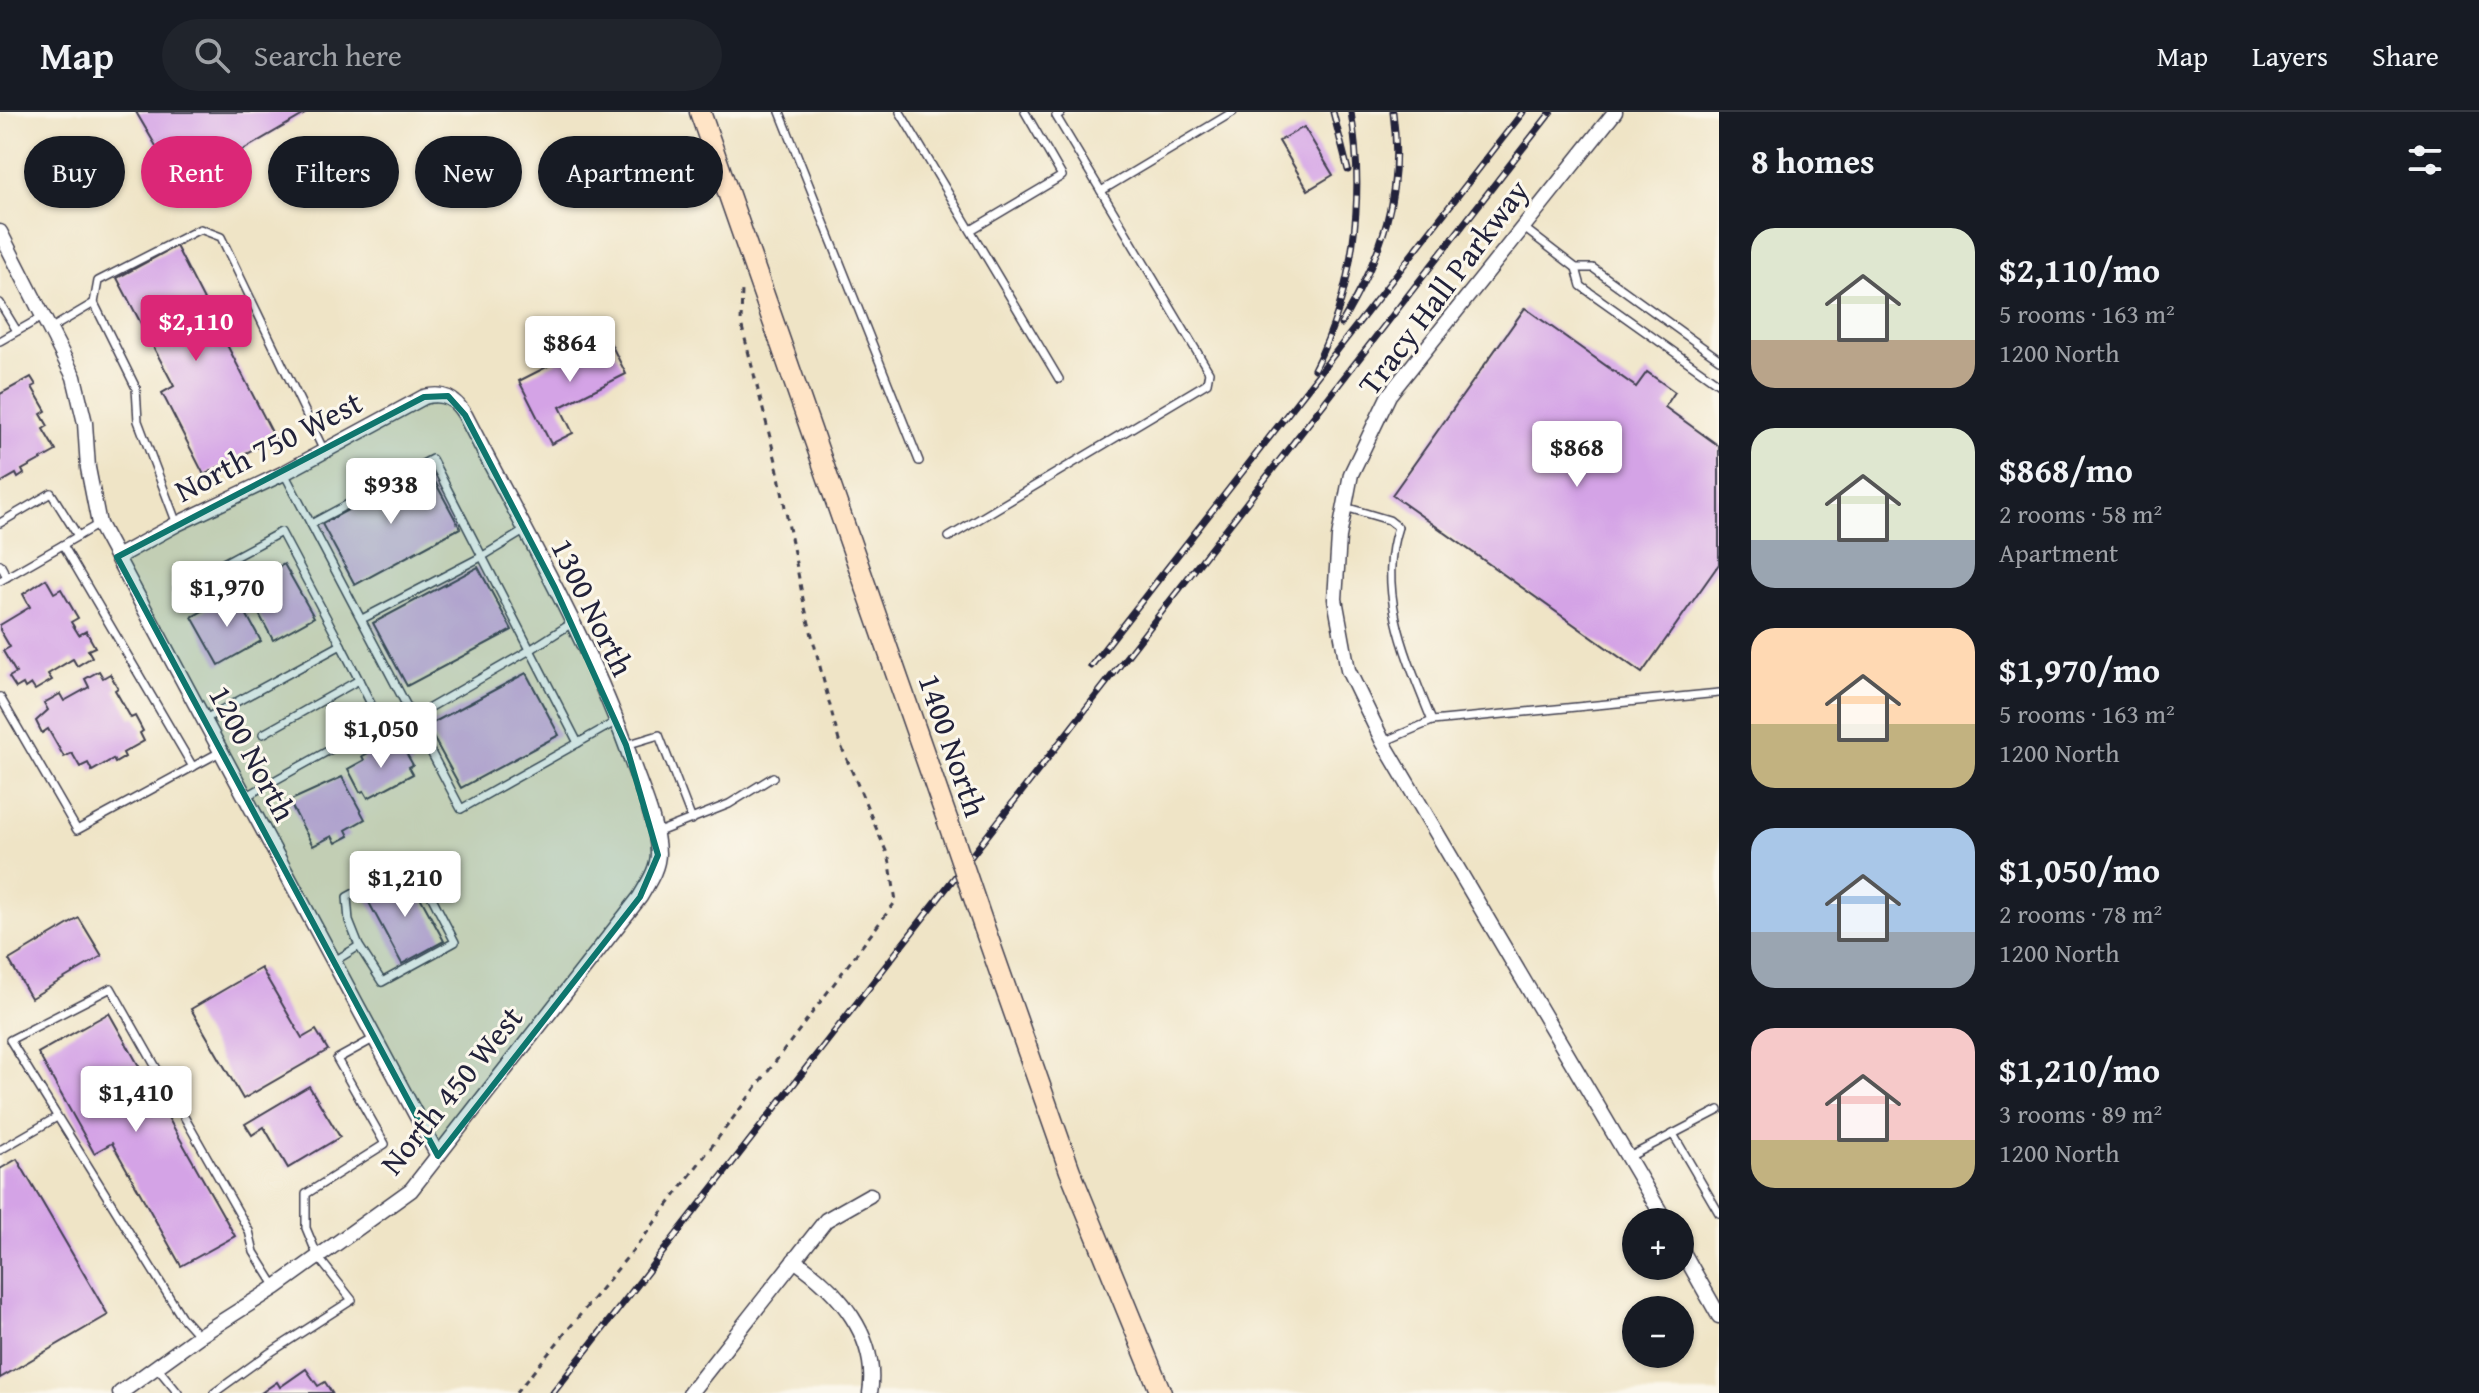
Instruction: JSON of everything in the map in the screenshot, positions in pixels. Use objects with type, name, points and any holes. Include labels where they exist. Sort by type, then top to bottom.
[{"type":"main road","name":"1400 North","points":[[700,112],[1070,1171],[1161,1393]]},
{"type":"street","name":"Tracy Hall Parkway","points":[[1615,112],[1389,395],[1351,474],[1339,537],[1335,599],[1348,670],[1383,742],[1658,1208]]},
{"type":"street","name":"1200 North","points":[[0,232],[74,377],[85,423],[88,468],[99,524],[438,1156]]},
{"type":"street","name":"North 750 West","points":[[117,557],[177,524],[284,473],[424,397],[435,394],[448,396]]},
{"type":"street","name":"1300 North","points":[[448,396],[465,415],[572,622],[626,745],[656,833],[658,855]]},
{"type":"street","name":"North 450 West","points":[[120,1393],[411,1190],[640,897],[655,870],[658,855]]},
{"type":"street","points":[[690,1393],[826,1220],[870,1195]]},
{"type":"street","points":[[794,1260],[839,1297],[871,1357],[873,1377],[870,1393]]},
{"type":"street","points":[[1694,1272],[1719,1316]]},
{"type":"lane","points":[[780,112],[919,461]]},
{"type":"lane","points":[[900,112],[1059,379]]},
{"type":"lane","points":[[971,230],[1062,176],[1025,112]]},
{"type":"lane","points":[[949,537],[1207,383],[1209,372],[1056,116],[1062,112]]},
{"type":"lane","points":[[1101,191],[1233,112]]},
{"type":"lane","points":[[1523,227],[1576,268],[1581,286],[1719,384]]},
{"type":"lane","points":[[177,524],[138,421],[136,388],[94,303],[98,281],[200,229],[221,237],[324,451]]},
{"type":"lane","points":[[1576,268],[1593,268],[1719,359]]},
{"type":"lane","points":[[0,303],[17,331]]},
{"type":"lane","points":[[0,341],[17,331],[94,303]]},
{"type":"lane","points":[[311,524],[432,459],[578,743]]},
{"type":"lane","points":[[284,473],[461,809],[617,721]]},
{"type":"lane","points":[[0,523],[51,493],[78,536]]},
{"type":"lane","points":[[1345,507],[1389,520],[1398,527],[1392,545],[1392,590],[1398,634],[1432,721]]},
{"type":"lane","points":[[0,564],[4,579],[99,524]]},
{"type":"lane","points":[[362,619],[524,531]]},
{"type":"lane","points":[[177,588],[281,532],[380,722],[245,797]]},
{"type":"lane","points":[[63,545],[193,767]]},
{"type":"lane","points":[[412,718],[530,650],[572,622]]},
{"type":"lane","points":[[203,720],[341,645]]},
{"type":"lane","points":[[263,734],[359,680]]},
{"type":"lane","points":[[1383,742],[1432,721],[1719,693]]},
{"type":"lane","points":[[0,697],[77,830],[220,752]]},
{"type":"lane","points":[[626,745],[659,735],[692,820]]},
{"type":"lane","points":[[656,833],[729,804],[773,777]]},
{"type":"lane","points":[[413,861],[455,942],[382,982],[359,946],[349,921],[347,897],[413,861]]},
{"type":"lane","points":[[333,962],[359,946]]},
{"type":"lane","points":[[199,1336],[181,1316],[10,1040],[111,988],[249,1231],[254,1252],[276,1287]]},
{"type":"lane","points":[[214,1393],[352,1300],[318,1257],[306,1228],[306,1194],[385,1144],[337,1059],[375,1038]]},
{"type":"lane","points":[[1629,1158],[1719,1110]]},
{"type":"lane","points":[[0,1150],[57,1117]]},
{"type":"lane","points":[[1673,1134],[1719,1213]]},
{"type":"lane","points":[[156,1366],[178,1393]]},
{"type":"path","points":[[516,1393],[643,1238],[896,901],[889,858],[839,741],[804,604],[776,461],[741,323],[743,281]]},
{"type":"highlighted area","points":[[448,396],[465,415],[555,588],[626,745],[658,855],[640,897],[438,1156],[117,557],[424,397]]},
{"type":"building","points":[[136,112],[308,112],[252,145],[252,136],[150,136]]},
{"type":"building","points":[[1304,127],[1333,175],[1308,190],[1279,141]]},
{"type":"building","points":[[176,246],[275,438],[204,475],[162,393],[174,386],[117,278]]},
{"type":"building","points":[[1525,308],[1636,387],[1647,372],[1675,392],[1665,407],[1719,446],[1719,564],[1642,673],[1392,495]]},
{"type":"building","points":[[607,336],[626,374],[560,407],[573,433],[551,444],[519,381]]},
{"type":"building","points":[[31,377],[36,385],[32,387],[46,411],[41,414],[48,426],[43,429],[56,451],[22,470],[24,474],[18,478],[16,474],[0,483],[0,394]]},
{"type":"building","points":[[427,467],[460,528],[355,585],[322,524]]},
{"type":"building","points":[[284,564],[314,617],[273,640],[244,586]]},
{"type":"building","points":[[478,567],[512,630],[407,686],[373,623]]},
{"type":"building","points":[[46,579],[54,593],[61,589],[78,618],[71,622],[79,635],[86,631],[95,647],[88,650],[92,657],[77,666],[73,659],[48,674],[52,680],[35,690],[31,684],[16,688],[9,677],[16,673],[3,651],[10,647],[0,625],[30,607],[23,594]]},
{"type":"building","points":[[235,593],[261,641],[219,665],[192,617]]},
{"type":"building","points":[[99,671],[103,678],[110,674],[131,718],[135,716],[143,731],[140,733],[144,741],[123,753],[125,757],[115,763],[113,759],[92,771],[88,763],[80,767],[72,753],[64,757],[48,729],[42,733],[36,721],[48,710],[44,703],[60,694],[64,701],[89,687],[85,679]]},
{"type":"building","points":[[526,673],[559,735],[461,788],[427,726]]},
{"type":"building","points":[[400,742],[413,765],[409,767],[413,774],[368,798],[364,791],[360,792],[348,769],[364,760],[362,756],[376,749],[378,753]]},
{"type":"building","points":[[342,777],[365,819],[346,830],[349,836],[336,843],[332,836],[313,846],[289,801]]},
{"type":"building","points":[[408,875],[444,941],[402,964],[366,897]]},
{"type":"building","points":[[79,918],[102,956],[31,998],[9,960]]},
{"type":"building","points":[[261,968],[302,1038],[316,1030],[328,1050],[243,1099],[191,1009]]},
{"type":"building","points":[[109,1013],[235,1236],[181,1266],[112,1143],[94,1153],[38,1053]]},
{"type":"building","points":[[309,1086],[340,1137],[288,1168],[264,1127],[252,1135],[245,1124]]},
{"type":"building","points":[[17,1159],[108,1315],[0,1378],[0,1169]]},
{"type":"building","points":[[306,1369],[318,1386],[325,1382],[332,1393],[261,1393],[277,1382],[280,1387]]},
{"type":"railway","points":[[1333,112],[1348,170]]},
{"type":"railway","points":[[1314,369],[1339,308],[1353,244],[1357,177],[1351,112]]},
{"type":"railway","points":[[1341,324],[1368,273],[1386,223],[1395,170],[1393,112]]},
{"type":"railway","points":[[1091,666],[1523,112]]},
{"type":"railway","points":[[553,1393],[1551,112]]}]
